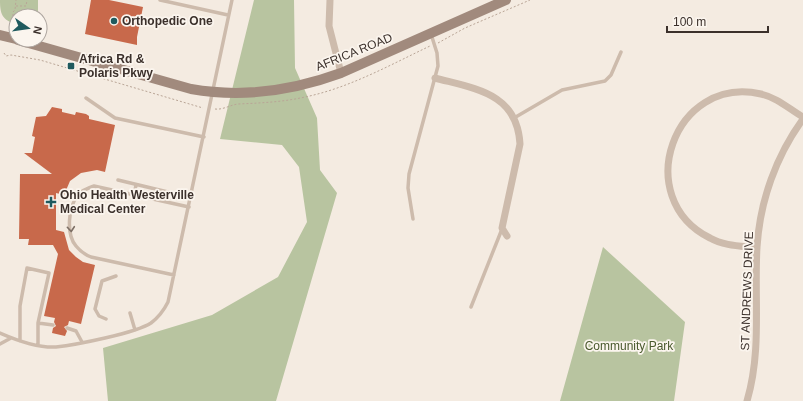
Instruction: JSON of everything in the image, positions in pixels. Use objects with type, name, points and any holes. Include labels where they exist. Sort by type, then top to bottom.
[{"type":"street","points":[[330,0],[329,26],[332,46],[341,73]]},
{"type":"street","name":"AFRICA ROAD","points":[[45,48],[191,89],[244,94],[275,91],[324,80],[506,0]]},
{"type":"street","points":[[435,78],[492,95],[508,109],[514,118],[520,134],[519,153],[502,228],[507,236]]},
{"type":"street","points":[[757,248],[736,246],[715,240],[700,232],[686,220],[675,203],[668,180],[667,166],[672,142],[681,125],[696,109],[718,97],[736,93],[763,94],[780,101],[803,118]]},
{"type":"street","name":"ST ANDREWS DRIVE","points":[[748,401],[757,345],[757,248],[762,211],[771,180],[786,146],[803,118]]},
{"type":"lane","points":[[160,0],[228,15]]},
{"type":"lane","points":[[0,333],[20,341],[55,347],[135,330],[150,323],[162,313],[168,302],[204,137],[211,92],[232,0]]},
{"type":"lane","points":[[413,219],[408,188],[409,174],[435,78],[438,59],[431,33]]},
{"type":"lane","points":[[514,118],[562,90],[605,81],[611,75],[621,52]]},
{"type":"lane","points":[[86,98],[115,118],[204,137]]},
{"type":"lane","points":[[118,180],[172,192]]},
{"type":"lane","points":[[134,195],[136,185]]},
{"type":"lane","points":[[174,275],[84,254],[76,246],[72,239],[70,228],[74,202],[86,188],[94,186],[188,207]]},
{"type":"lane","points":[[471,307],[502,228]]},
{"type":"lane","points":[[20,341],[20,306],[27,268],[49,274],[38,323],[38,344]]},
{"type":"lane","points":[[106,319],[99,316],[94,309],[102,281],[116,276]]},
{"type":"lane","points":[[130,313],[135,330]]},
{"type":"lane","points":[[38,323],[53,325]]},
{"type":"lane","points":[[67,328],[76,330],[82,342]]},
{"type":"lane","points":[[0,344],[11,338]]},
{"type":"path","points":[[16,0],[16,6],[26,6],[27,0]]},
{"type":"path","points":[[4,53],[6,56],[40,60],[198,107]]},
{"type":"green space","points":[[0,0],[38,0],[38,8],[8,8],[8,21],[1,13]]},
{"type":"green space","points":[[254,0],[294,0],[295,68],[317,118],[320,170],[337,193],[276,401],[108,401],[103,348],[212,315],[278,277],[307,222],[299,167],[282,145],[220,139]]},
{"type":"green space","name":"Community Park","points":[[603,247],[685,322],[674,401],[560,401]]},
{"type":"building","name":"Orthopedic One","points":[[91,0],[109,0],[143,7],[137,37],[137,45],[85,34]]},
{"type":"building","points":[[52,107],[62,109],[62,112],[75,115],[76,112],[86,114],[89,116],[89,119],[115,125],[105,172],[97,170],[81,173],[70,181],[64,195],[56,193],[56,230],[64,232],[69,250],[76,257],[83,262],[95,265],[81,324],[69,321],[68,325],[64,327],[67,331],[65,336],[52,333],[53,328],[56,326],[54,322],[55,318],[44,316],[58,254],[53,245],[28,245],[29,239],[19,239],[20,174],[52,174],[24,153],[32,153],[35,137],[32,136],[36,117],[46,116]]},
{"type":"place","name":"Orthopedic One","points":[[114,21]]},
{"type":"place","name":"Africa Rd & Polaris Pkwy","points":[[71,66]]},
{"type":"place","name":"Ohio Health Westerville Medical Center","points":[[51,202]]}]
